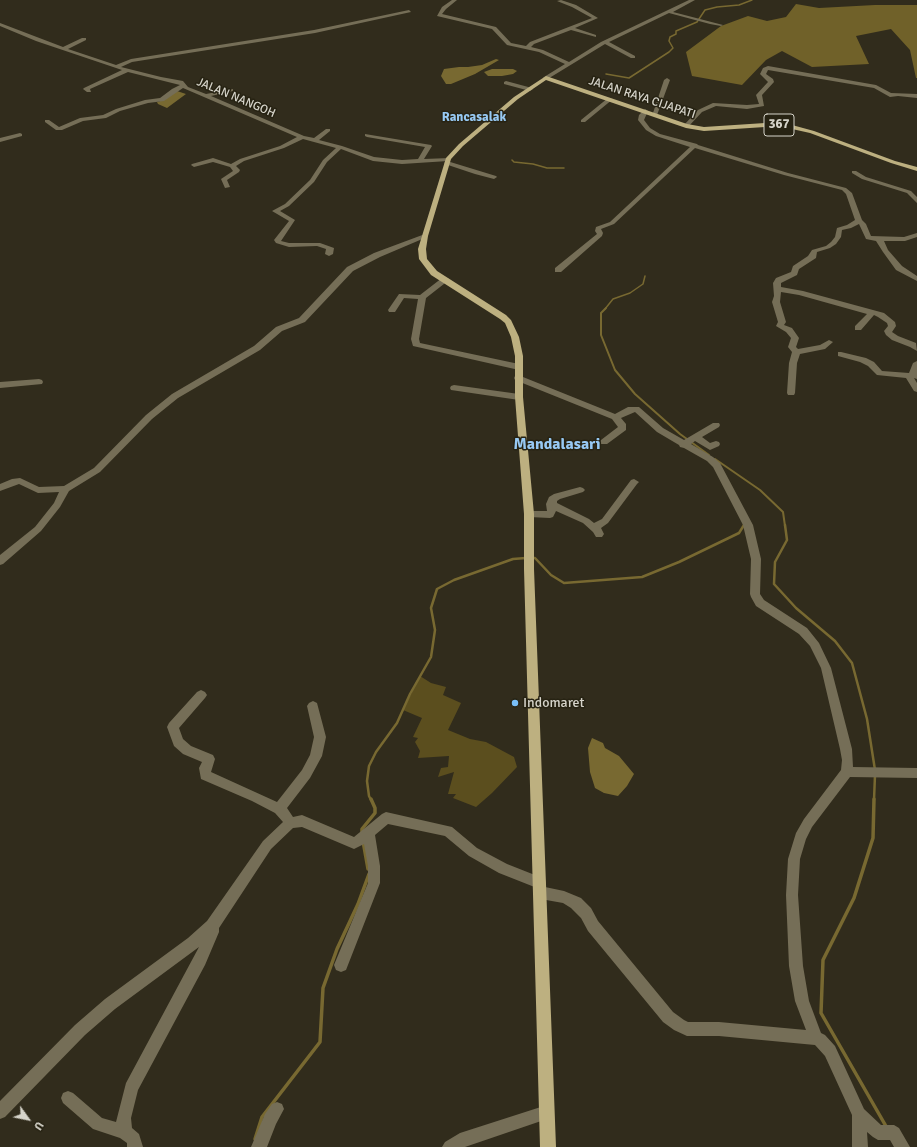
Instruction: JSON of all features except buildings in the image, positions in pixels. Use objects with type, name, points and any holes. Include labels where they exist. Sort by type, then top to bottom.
[{"type":"main road","points":[[546,78],[516,98],[459,147],[447,161],[425,236],[422,249],[422,259],[434,273],[500,314],[508,322],[518,347],[519,397],[529,514],[529,570],[548,1147]]},
{"type":"main road","name":"JALAN RAYA CIJAPATI","points":[[546,78],[686,126],[704,129],[764,125],[792,127],[812,132],[892,162],[917,169]]},
{"type":"street","points":[[455,0],[444,8],[439,15],[494,28],[510,44],[528,47],[569,64]]},
{"type":"street","points":[[546,78],[605,42],[693,0]]},
{"type":"street","points":[[528,47],[532,44],[595,19],[596,17],[560,1]]},
{"type":"street","points":[[115,67],[131,61],[315,31],[409,11]]},
{"type":"street","points":[[669,12],[721,25]]},
{"type":"street","name":"JALAN NANGOH","points":[[0,24],[93,60],[161,79],[181,82],[186,88],[314,141],[340,147],[380,160],[418,162],[447,161]]},
{"type":"street","points":[[571,28],[594,36]]},
{"type":"street","points":[[64,49],[84,39]]},
{"type":"street","points":[[605,42],[633,56]]},
{"type":"street","points":[[85,63],[93,60]]},
{"type":"street","points":[[686,126],[700,111],[715,104],[747,107],[762,106],[760,93],[771,82],[771,80],[763,74],[765,69],[768,68],[876,87],[890,95],[898,94],[917,96]]},
{"type":"street","points":[[89,91],[86,89],[127,70]]},
{"type":"street","points":[[654,114],[667,80]]},
{"type":"street","points":[[506,83],[530,89]]},
{"type":"street","points":[[47,121],[60,129],[82,119],[104,117],[118,110],[147,101],[162,100],[174,90],[184,85]]},
{"type":"street","points":[[205,96],[231,90]]},
{"type":"street","points":[[583,121],[608,100]]},
{"type":"street","points":[[645,112],[642,115],[641,120],[652,132],[786,174],[841,188],[849,193],[859,221],[863,224],[869,239],[905,239],[917,235]]},
{"type":"street","points":[[314,141],[328,130]]},
{"type":"street","points":[[0,140],[20,135]]},
{"type":"street","points":[[367,135],[430,146],[418,162]]},
{"type":"street","points":[[232,166],[242,160],[282,147],[302,137]]},
{"type":"street","points":[[558,270],[597,237],[600,233],[598,228],[612,223],[695,145]]},
{"type":"street","points":[[329,254],[330,248],[318,244],[289,245],[278,242],[277,240],[292,220],[276,211],[290,202],[312,181],[325,161],[340,147]]},
{"type":"street","points":[[194,165],[213,160],[232,166],[237,170],[224,179],[227,187]]},
{"type":"street","points":[[447,161],[477,173],[494,177]]},
{"type":"street","points":[[854,172],[864,178],[909,192],[917,200]]},
{"type":"street","points":[[796,352],[792,347],[795,338],[788,330],[780,326],[782,322],[776,302],[779,280],[794,273],[796,268],[813,256],[814,251],[828,247],[836,241],[839,229],[849,227],[859,221]]},
{"type":"street","points":[[0,561],[38,528],[57,505],[66,489],[97,470],[149,416],[175,396],[257,348],[279,329],[302,320],[350,269],[377,255],[425,236]]},
{"type":"street","points":[[880,239],[885,251],[899,268],[917,279]]},
{"type":"street","points":[[392,310],[403,295],[422,297],[445,280]]},
{"type":"street","points":[[777,289],[800,292],[873,312],[888,319],[892,326],[888,331],[895,338],[913,345],[917,349]]},
{"type":"street","points":[[422,297],[415,339],[416,344],[519,367]]},
{"type":"street","points":[[858,328],[873,312]]},
{"type":"street","points":[[796,352],[822,347],[829,342]]},
{"type":"street","points":[[791,394],[793,363],[796,352]]},
{"type":"street","points":[[841,354],[863,360],[871,364],[880,373],[913,375]]},
{"type":"street","points":[[917,363],[913,375],[910,378],[917,389]]},
{"type":"street","points":[[518,378],[615,417],[622,424],[623,428],[604,442]]},
{"type":"street","points":[[0,385],[39,382]]},
{"type":"street","points":[[454,388],[519,397]]},
{"type":"street","points":[[615,417],[631,409],[639,410],[660,430],[710,447],[716,444]]},
{"type":"street","points":[[689,441],[716,425]]},
{"type":"street","points":[[689,441],[717,465],[748,525],[756,559],[755,594],[760,603],[803,631],[817,650],[826,668],[844,736],[848,760],[847,772],[808,823],[800,837],[794,859],[792,895],[796,966],[802,1001],[816,1038]]},
{"type":"street","points":[[0,488],[15,481],[20,481],[38,490],[66,489]]},
{"type":"street","points":[[551,504],[586,521],[596,531],[634,482]]},
{"type":"street","points":[[529,514],[550,514],[552,510],[552,499],[557,496],[580,490]]},
{"type":"street","points":[[201,695],[173,727],[178,742],[187,750],[209,759],[205,768],[205,775],[256,797],[279,809],[285,814],[290,823]]},
{"type":"street","points":[[279,809],[306,774],[316,756],[320,737],[313,706]]},
{"type":"street","points":[[847,772],[917,772]]},
{"type":"street","points":[[0,1112],[80,1030],[110,1004],[203,935],[212,926],[267,845],[290,823],[302,821],[350,842],[364,836],[386,818],[448,831],[473,852],[503,869],[540,888],[576,903],[586,913],[593,926],[668,1017],[679,1025],[687,1029],[720,1029],[816,1038],[824,1043],[830,1052],[859,1114],[878,1132],[894,1133],[898,1137],[902,1147]]},
{"type":"street","points":[[341,965],[374,883],[374,866],[364,836]]},
{"type":"street","points":[[124,1132],[124,1118],[131,1088],[200,960],[212,932],[212,926]]},
{"type":"street","points":[[68,1098],[98,1124],[124,1132],[134,1139],[135,1147]]},
{"type":"street","points":[[259,1147],[270,1118],[277,1109]]},
{"type":"street","points":[[450,1147],[460,1141],[547,1112]]},
{"type":"street","points":[[859,1114],[860,1147]]},
{"type":"shaded area","points":[[796,4],[819,8],[875,5],[917,5],[917,78],[910,50],[891,29],[856,36],[869,64],[812,67],[782,51],[766,60],[742,85],[692,76],[686,52],[721,26],[748,16],[767,21],[786,17]]},
{"type":"shaded area","points":[[496,59],[499,60],[475,74],[451,84],[446,84],[441,76],[444,69],[482,65]]},
{"type":"shaded area","points":[[492,69],[513,69],[517,71],[513,74],[502,76],[488,76],[484,72]]},
{"type":"shaded area","points":[[177,91],[186,94],[167,108],[158,104],[157,102],[164,100]]},
{"type":"shaded area","points":[[420,676],[431,683],[446,687],[443,695],[461,703],[448,730],[470,739],[486,742],[514,757],[517,767],[476,807],[453,798],[456,794],[448,794],[454,772],[438,777],[441,768],[448,767],[449,756],[418,758],[420,751],[415,742],[418,738],[413,737],[422,718],[403,710]]},
{"type":"shaded area","points":[[592,738],[603,743],[605,748],[619,756],[634,774],[627,786],[618,796],[604,793],[595,788],[590,772],[588,748]]},
{"type":"waterway","points":[[606,74],[629,78],[669,52],[673,48],[669,41],[670,37],[676,34],[676,31],[697,22],[705,10],[717,7],[739,5],[752,0]]},
{"type":"waterway","points":[[512,160],[514,162],[533,164],[547,168],[564,168]]},
{"type":"waterway","points":[[605,309],[613,299],[630,293],[643,284],[645,276]]},
{"type":"waterway","points":[[605,309],[601,313],[601,335],[615,370],[635,394],[680,434],[709,455]]},
{"type":"waterway","points":[[715,459],[760,490],[783,512],[785,526]]},
{"type":"waterway","points":[[531,558],[535,558],[551,575],[564,583],[642,577],[679,562],[739,533],[744,525]]},
{"type":"waterway","points":[[785,525],[787,540],[775,562],[774,584],[796,608],[835,641],[852,663],[867,719],[875,770]]},
{"type":"waterway","points":[[371,800],[367,781],[369,766],[376,752],[397,723],[410,694],[431,657],[435,630],[431,608],[437,589],[454,580],[513,559],[526,558]]},
{"type":"waterway","points":[[874,800],[875,775]]},
{"type":"waterway","points":[[362,834],[362,829],[375,813],[375,808],[371,799]]},
{"type":"waterway","points":[[874,799],[873,838],[854,898],[823,960],[821,1013],[887,1128]]},
{"type":"waterway","points":[[363,841],[368,869]]},
{"type":"waterway","points":[[255,1139],[262,1117],[320,1042],[323,988],[337,949],[358,904],[369,874]]},
{"type":"place","name":"Indomaret","points":[[515,703]]},
{"type":"district","name":"Rancasalak","points":[[474,118]]},
{"type":"district","name":"Mandalasari","points":[[557,445]]}]
